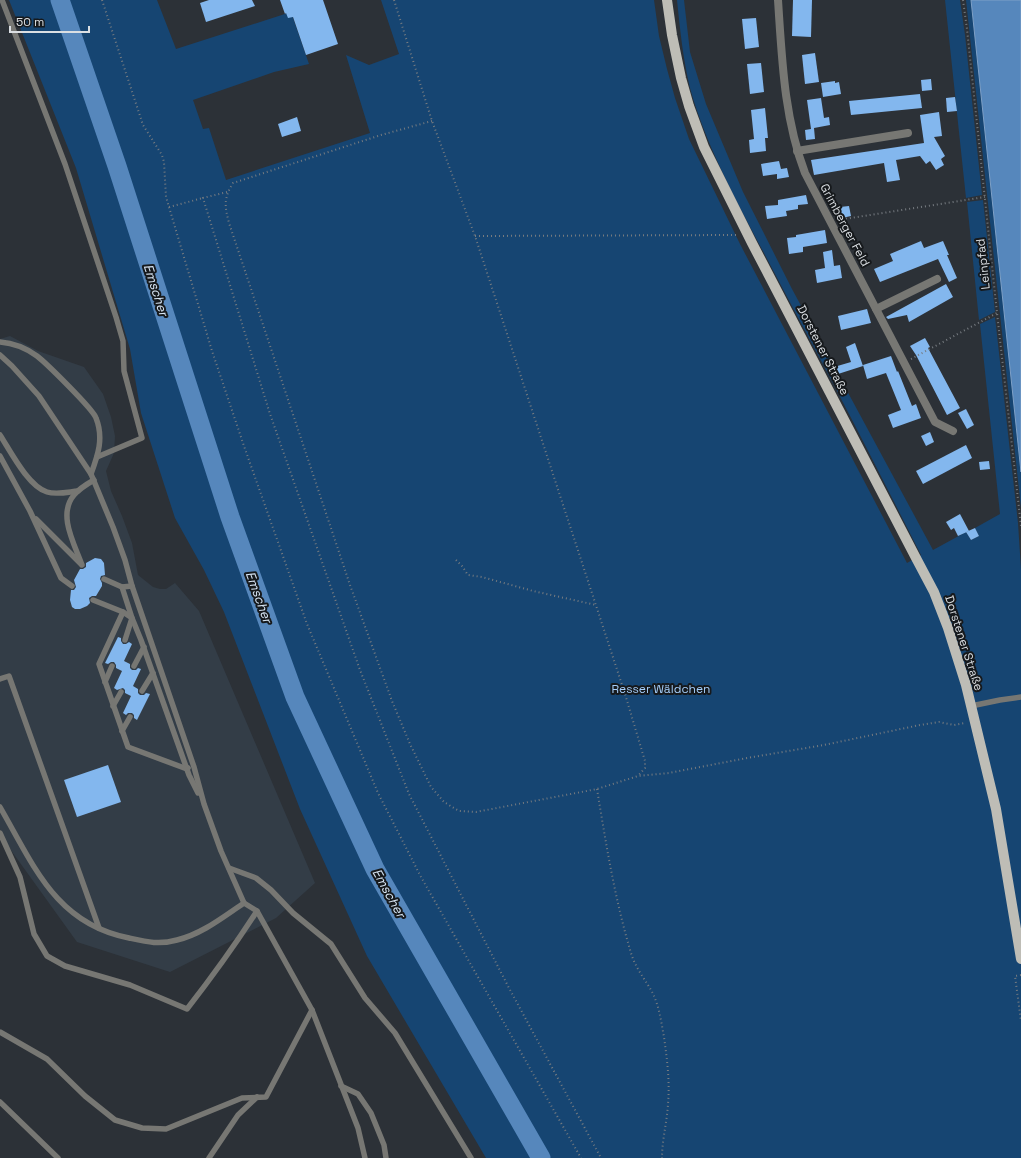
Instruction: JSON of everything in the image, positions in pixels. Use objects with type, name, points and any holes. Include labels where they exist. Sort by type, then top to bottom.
[{"type":"main road","name":"Dorstener Straße","points":[[667,0],[672,35],[680,72],[697,128],[720,180],[748,235],[934,592],[956,652],[975,722]]},
{"type":"main road","points":[[975,722],[996,809],[1021,959]]},
{"type":"street","name":"Grimberger Feld","points":[[778,0],[786,98],[805,173],[829,222],[935,422],[953,431]]},
{"type":"street","points":[[798,150],[908,133]]},
{"type":"street","points":[[876,309],[937,279]]},
{"type":"lane","points":[[2,0],[64,164],[116,316],[123,341],[124,371],[142,438],[97,457]]},
{"type":"lane","points":[[0,342],[19,346],[37,357],[96,416],[100,431],[100,451],[91,474]]},
{"type":"lane","points":[[0,354],[39,396],[94,480],[125,560],[132,586],[221,851],[244,903],[257,911],[312,1010],[358,1128],[366,1158]]},
{"type":"lane","points":[[0,435],[24,472],[38,488],[56,493],[78,491]]},
{"type":"lane","points":[[0,456],[34,518],[61,578],[72,586]]},
{"type":"lane","points":[[34,518],[82,565],[69,530],[67,519],[69,504],[78,491],[94,480]]},
{"type":"lane","points":[[104,579],[122,587],[132,586]]},
{"type":"lane","points":[[122,587],[187,769],[204,804]]},
{"type":"lane","points":[[93,600],[123,612],[132,618]]},
{"type":"lane","points":[[123,612],[99,664],[128,747],[187,769],[194,767]]},
{"type":"lane","points":[[125,640],[132,618]]},
{"type":"lane","points":[[134,666],[144,647]]},
{"type":"lane","points":[[105,682],[112,666]]},
{"type":"lane","points":[[142,691],[153,673]]},
{"type":"lane","points":[[0,679],[9,676],[99,928]]},
{"type":"lane","points":[[114,706],[121,692]]},
{"type":"lane","points":[[971,706],[1021,697]]},
{"type":"lane","points":[[122,731],[130,717]]},
{"type":"lane","points":[[1,810],[45,885],[66,909],[87,924],[120,936],[157,943],[178,940],[197,933],[244,903]]},
{"type":"lane","points":[[0,833],[20,877],[34,934],[47,956],[65,966],[130,985],[187,1009],[257,911]]},
{"type":"lane","points":[[228,868],[256,878],[272,890],[293,913],[331,944],[365,998],[395,1033],[471,1158]]},
{"type":"lane","points":[[0,1032],[47,1059],[85,1096],[115,1120],[142,1128],[166,1130],[242,1098],[266,1097],[312,1010]]},
{"type":"lane","points":[[341,1086],[358,1094],[371,1113],[384,1145],[386,1158]]},
{"type":"lane","points":[[209,1158],[238,1115],[257,1098]]},
{"type":"lane","points":[[0,1102],[58,1158]]},
{"type":"path","points":[[102,0],[143,125],[162,155],[164,162],[166,197],[210,343],[245,449],[307,624],[378,793],[421,878],[581,1158]]},
{"type":"path","points":[[394,0],[432,121],[476,236],[596,605],[645,761],[645,768],[638,776]]},
{"type":"path","name":"Leinpfad","points":[[963,0],[968,29],[997,313],[1021,526]]},
{"type":"path","points":[[432,121],[381,135],[232,183],[227,192],[225,207],[229,223],[350,585],[392,701],[410,744],[431,787],[444,802],[459,811],[476,812],[597,790],[638,776],[669,773],[824,745],[920,725],[938,722],[954,725],[975,722]]},
{"type":"path","points":[[169,207],[227,192]]},
{"type":"path","points":[[203,198],[268,407],[360,670],[409,794],[509,988],[601,1158]]},
{"type":"path","points":[[829,222],[985,198]]},
{"type":"path","points":[[476,236],[748,235]]},
{"type":"path","points":[[904,363],[997,313]]},
{"type":"path","points":[[456,560],[468,575],[482,577],[533,591],[596,605]]},
{"type":"path","points":[[597,790],[614,884],[631,955],[652,992],[659,1010],[664,1037],[669,1078],[662,1158]]},
{"type":"path","points":[[1021,974],[1015,976],[1021,1021]]},
{"type":"shaded area","points":[[971,0],[1021,0],[1021,472]]},
{"type":"shaded area","points":[[10,336],[38,351],[84,367],[103,394],[111,417],[115,436],[114,453],[106,471],[111,491],[132,543],[138,575],[153,587],[160,589],[166,589],[175,583],[199,611],[315,883],[276,918],[170,972],[77,942],[0,835],[0,339]]},
{"type":"green space","name":"Resser Wäldchen","points":[[9,0],[157,0],[176,49],[291,12],[309,64],[274,72],[193,100],[203,129],[209,128],[226,180],[370,133],[346,55],[369,65],[399,54],[381,0],[654,0],[659,36],[667,69],[689,139],[740,244],[907,563],[921,555],[847,410],[745,217],[719,166],[708,140],[690,88],[682,44],[677,0],[684,0],[690,52],[706,104],[743,192],[792,289],[933,550],[966,532],[971,540],[979,536],[975,528],[1000,514],[980,324],[995,317],[1018,523],[1021,569],[1021,1158],[486,1158],[367,956],[300,809],[224,612],[204,570],[175,518],[141,413],[130,349],[76,168]]},
{"type":"green space","points":[[945,0],[960,0],[982,195],[966,198]]},
{"type":"green space","points":[[966,0],[971,0],[1021,472],[1021,508]]},
{"type":"green space","points":[[983,200],[995,312],[979,320],[967,202]]},
{"type":"building","points":[[209,0],[252,0],[255,6],[206,22],[200,3]]},
{"type":"building","points":[[280,0],[323,0],[338,44],[306,55],[293,17],[288,18]]},
{"type":"building","points":[[793,0],[812,0],[811,37],[792,36]]},
{"type":"building","points":[[756,18],[759,47],[745,49],[742,19]]},
{"type":"building","points":[[815,53],[819,82],[805,84],[802,55]]},
{"type":"building","points":[[761,63],[764,92],[750,94],[747,64]]},
{"type":"building","points":[[931,79],[932,90],[922,91],[921,80]]},
{"type":"building","points":[[835,81],[835,83],[839,82],[841,94],[823,97],[821,83]]},
{"type":"building","points":[[920,94],[922,108],[851,115],[849,101]]},
{"type":"building","points":[[955,97],[957,111],[947,112],[946,98]]},
{"type":"building","points":[[821,98],[824,118],[829,117],[830,125],[814,128],[815,139],[806,140],[805,130],[811,129],[807,100]]},
{"type":"building","points":[[765,108],[768,138],[765,138],[766,151],[750,153],[749,140],[754,139],[751,110]]},
{"type":"building","points":[[939,112],[942,136],[934,137],[945,156],[941,159],[944,165],[936,170],[930,161],[926,164],[920,156],[896,160],[900,180],[887,182],[884,163],[814,175],[811,160],[924,143],[920,115]]},
{"type":"building","points":[[297,117],[301,131],[282,137],[278,124]]},
{"type":"building","points":[[779,161],[781,169],[787,168],[789,177],[777,179],[777,174],[763,176],[761,164]]},
{"type":"building","points":[[806,195],[808,204],[798,205],[798,209],[786,211],[787,216],[767,219],[765,206],[778,205],[778,200]]},
{"type":"building","points":[[849,206],[851,216],[842,218],[840,207]]},
{"type":"building","points":[[825,230],[827,243],[803,247],[803,252],[789,254],[787,238]]},
{"type":"building","points":[[921,241],[924,248],[943,241],[949,255],[947,255],[957,278],[949,282],[938,259],[880,282],[874,269],[893,261],[890,254]]},
{"type":"building","points":[[832,250],[834,266],[840,265],[842,278],[817,283],[815,270],[825,268],[823,252]]},
{"type":"building","points":[[946,284],[953,297],[909,322],[907,315],[888,319],[886,317]]},
{"type":"building","points":[[867,309],[871,323],[841,330],[838,316]]},
{"type":"building","points":[[925,338],[930,347],[928,348],[960,408],[947,415],[910,346]]},
{"type":"building","points":[[855,343],[863,366],[838,374],[834,367],[851,362],[846,347]]},
{"type":"building","points":[[891,356],[912,406],[916,404],[921,418],[893,428],[888,415],[901,410],[886,373],[867,379],[863,365]]},
{"type":"building","points":[[966,409],[974,425],[967,429],[958,413]]},
{"type":"building","points":[[930,432],[934,442],[926,446],[921,436]]},
{"type":"building","points":[[966,445],[972,458],[923,484],[916,471]]},
{"type":"building","points":[[989,461],[990,469],[980,470],[979,462]]},
{"type":"building","points":[[960,514],[969,531],[958,536],[954,528],[951,530],[946,522]]},
{"type":"building","points":[[975,528],[979,536],[971,540],[966,532]]},
{"type":"building","points":[[95,558],[101,559],[104,563],[105,575],[101,576],[100,579],[102,586],[96,596],[89,598],[90,603],[87,606],[80,609],[75,609],[72,607],[70,600],[71,590],[74,590],[76,587],[74,580],[80,569],[86,567],[86,563]]},
{"type":"building","points":[[118,637],[121,638],[123,644],[129,642],[132,644],[124,661],[130,664],[130,668],[132,670],[136,670],[138,668],[141,669],[133,686],[138,689],[138,693],[140,695],[144,695],[146,693],[150,694],[137,720],[134,718],[132,713],[128,713],[126,715],[123,713],[131,696],[125,693],[123,688],[117,690],[114,688],[122,671],[116,668],[114,662],[108,664],[105,663]]},
{"type":"building","points":[[108,765],[121,802],[77,817],[64,780]]},
{"type":"waterway","name":"Emscher","points":[[60,0],[117,166],[230,517],[295,697],[375,869],[541,1158]]}]
